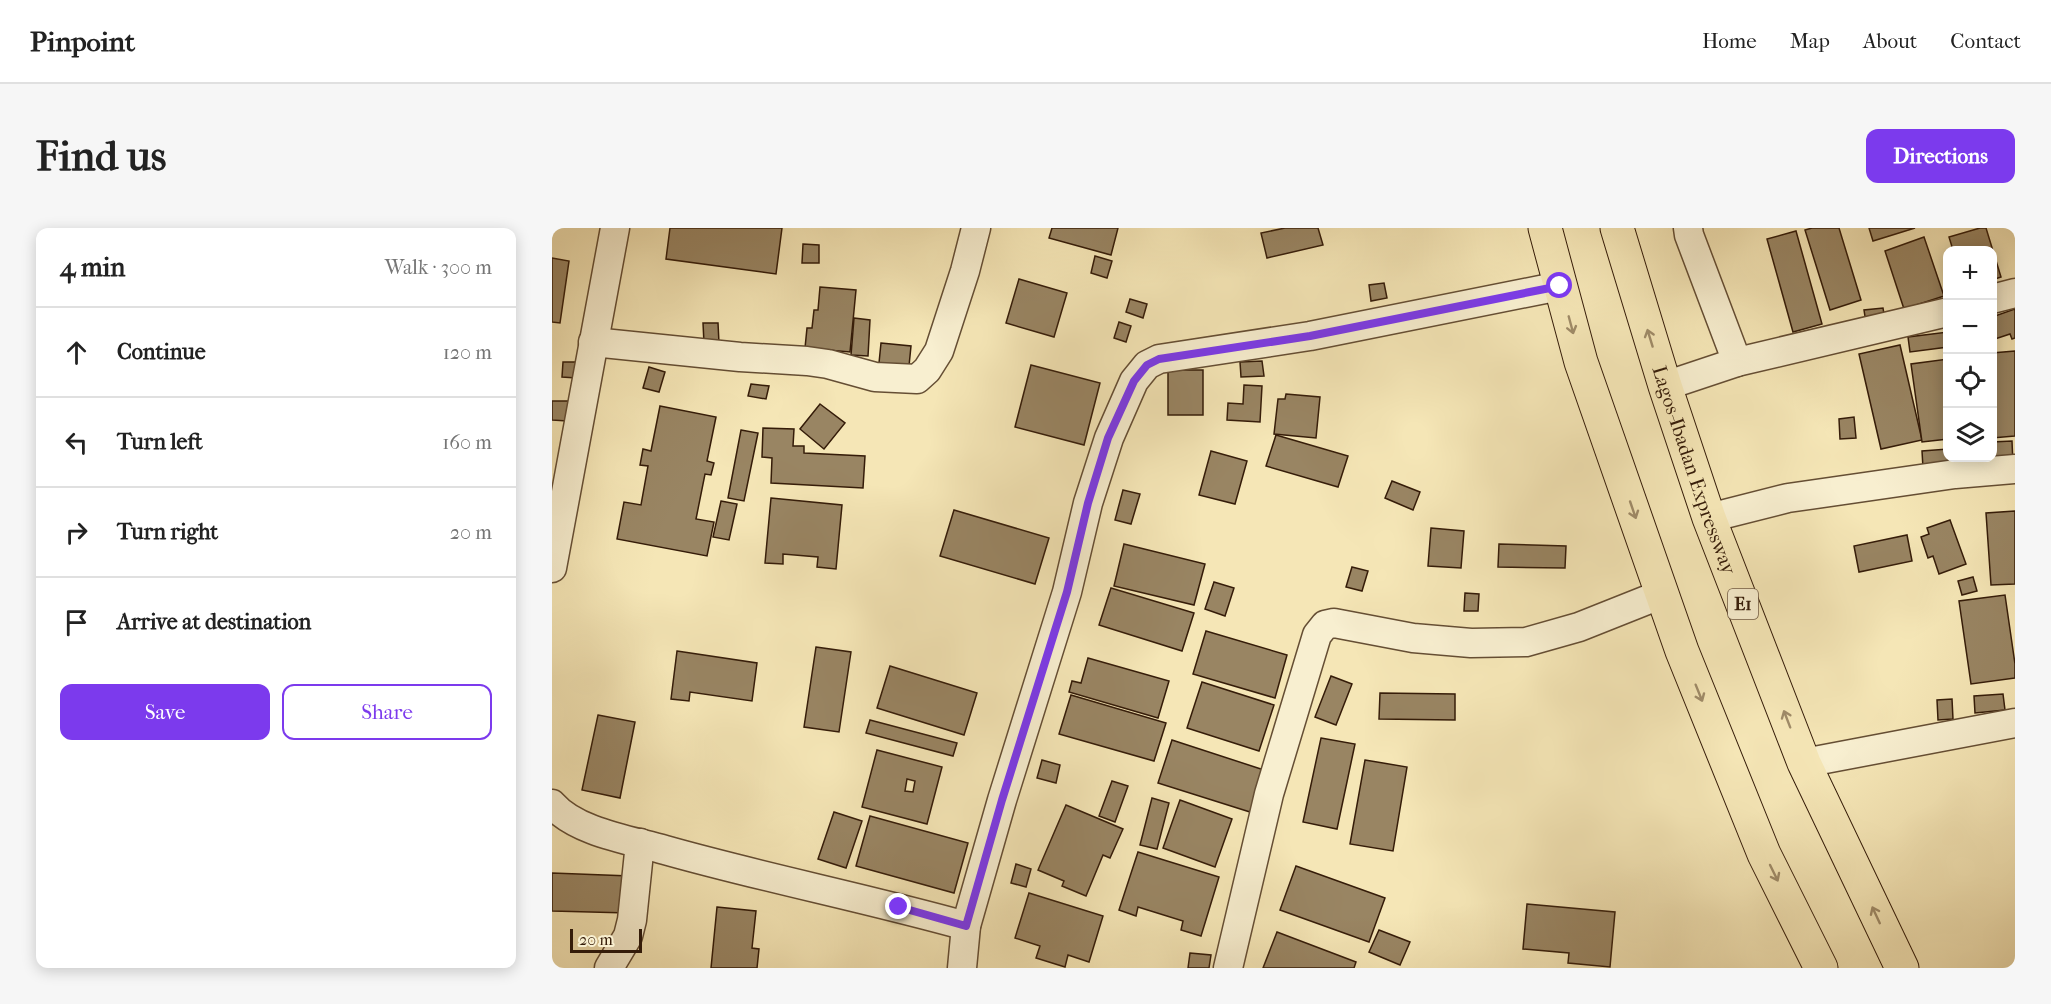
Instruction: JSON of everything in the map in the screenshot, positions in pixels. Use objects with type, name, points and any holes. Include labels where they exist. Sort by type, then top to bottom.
[{"type":"highway","points":[[1545,228],[1581,362],[1682,651],[1764,854],[1821,968]]},
{"type":"highway","name":"Lagos-Ibadan Expressway","points":[[1617,228],[1665,386],[1709,518],[1804,763],[1902,968]]},
{"type":"street","points":[[552,568],[615,228]]},
{"type":"street","points":[[593,342],[740,357],[807,361],[828,364],[875,377],[916,379],[927,370],[939,351],[965,271],[976,228]]},
{"type":"street","points":[[1688,228],[1737,362]]},
{"type":"street","points":[[962,968],[966,926],[1002,800],[1067,592],[1088,503],[1108,438],[1134,381],[1147,365],[1159,359],[1310,336],[1560,286]]},
{"type":"street","points":[[1997,298],[2015,293]]},
{"type":"street","points":[[1665,386],[1737,362],[1943,313]]},
{"type":"street","points":[[1709,518],[1788,498],[1955,474],[2015,469]]},
{"type":"street","points":[[1228,968],[1269,794],[1317,635],[1325,625],[1335,623],[1413,638],[1471,643],[1526,642],[1579,627],[1662,594]]},
{"type":"street","points":[[1804,763],[2015,723]]},
{"type":"street","points":[[552,804],[560,814],[592,829],[745,873],[899,907],[966,926]]},
{"type":"street","points":[[609,968],[628,936],[636,898],[640,843]]},
{"type":"building","points":[[670,228],[782,228],[776,274],[666,259]]},
{"type":"building","points":[[1052,228],[1118,228],[1111,255],[1049,238]]},
{"type":"building","points":[[1285,228],[1318,228],[1323,245],[1267,258],[1261,233]]},
{"type":"building","points":[[1839,228],[1861,300],[1830,310],[1805,230]]},
{"type":"building","points":[[1869,228],[1915,228],[1873,241]]},
{"type":"building","points":[[1986,228],[1992,246],[1952,246],[1949,237]]},
{"type":"building","points":[[1796,231],[1822,324],[1793,332],[1767,239]]},
{"type":"building","points":[[1924,237],[1943,296],[1904,309],[1885,251]]},
{"type":"building","points":[[803,244],[819,245],[819,263],[802,263]]},
{"type":"building","points":[[1095,256],[1112,261],[1107,278],[1091,273]]},
{"type":"building","points":[[552,258],[569,261],[560,323],[552,322]]},
{"type":"building","points":[[1997,264],[2001,277],[1997,278]]},
{"type":"building","points":[[1019,279],[1067,293],[1054,337],[1006,323]]},
{"type":"building","points":[[1384,283],[1387,298],[1371,301],[1369,285]]},
{"type":"building","points":[[820,287],[856,290],[850,352],[805,348],[807,328],[812,328],[814,310],[818,310]]},
{"type":"building","points":[[1130,299],[1147,304],[1143,318],[1126,312]]},
{"type":"building","points":[[1883,308],[1885,320],[1866,323],[1864,310]]},
{"type":"building","points":[[2015,309],[2015,338],[2012,339],[2010,334],[1997,338],[1997,315]]},
{"type":"building","points":[[854,318],[870,320],[868,356],[851,355]]},
{"type":"building","points":[[1119,322],[1131,326],[1126,342],[1114,338]]},
{"type":"building","points":[[703,323],[718,323],[719,343],[704,343]]},
{"type":"building","points":[[1943,333],[1943,348],[1910,352],[1908,337]]},
{"type":"building","points":[[881,343],[911,346],[909,366],[879,363]]},
{"type":"building","points":[[1900,345],[1922,440],[1881,449],[1859,354]]},
{"type":"building","points":[[2015,351],[2015,436],[1997,438],[1997,353]]},
{"type":"building","points":[[1943,360],[1943,440],[1922,442],[1911,364]]},
{"type":"building","points":[[1262,361],[1264,376],[1241,377],[1240,362]]},
{"type":"building","points":[[563,362],[576,362],[576,378],[562,377]]},
{"type":"building","points":[[1031,365],[1100,383],[1084,445],[1015,427]]},
{"type":"building","points":[[649,367],[665,372],[659,392],[643,388]]},
{"type":"building","points":[[1168,370],[1203,370],[1203,415],[1168,415]]},
{"type":"building","points":[[751,384],[769,386],[766,399],[748,396]]},
{"type":"building","points":[[1244,385],[1262,386],[1260,422],[1227,420],[1228,403],[1243,404]]},
{"type":"building","points":[[1286,394],[1320,397],[1316,438],[1274,434],[1278,399],[1285,399]]},
{"type":"building","points":[[552,401],[568,401],[567,421],[552,420]]},
{"type":"building","points":[[820,404],[845,423],[824,449],[800,429]]},
{"type":"building","points":[[660,406],[716,417],[707,461],[714,463],[711,475],[705,474],[696,519],[714,522],[707,556],[617,539],[624,502],[641,505],[648,466],[640,465],[643,449],[651,451]]},
{"type":"building","points":[[1854,417],[1856,438],[1840,439],[1839,419]]},
{"type":"building","points":[[763,428],[794,429],[793,446],[804,446],[804,453],[865,456],[863,488],[771,483],[772,458],[762,457]]},
{"type":"building","points":[[741,430],[758,433],[744,501],[728,498]]},
{"type":"building","points":[[1276,435],[1348,456],[1338,487],[1266,466]]},
{"type":"building","points":[[2012,441],[2013,465],[1977,467],[1976,462],[1997,462],[1997,442]]},
{"type":"building","points":[[1943,449],[1943,462],[1954,462],[1954,466],[1923,468],[1922,451]]},
{"type":"building","points":[[1211,451],[1247,461],[1235,504],[1199,495]]},
{"type":"building","points":[[1392,481],[1420,492],[1413,510],[1385,498]]},
{"type":"building","points":[[1123,490],[1140,494],[1131,524],[1115,520]]},
{"type":"building","points":[[771,498],[842,505],[836,569],[817,567],[818,557],[783,554],[783,564],[765,563]]},
{"type":"building","points":[[721,501],[737,504],[729,540],[713,537]]},
{"type":"building","points":[[954,510],[1049,538],[1035,584],[940,556]]},
{"type":"building","points":[[2015,511],[2015,584],[1991,585],[1986,513]]},
{"type":"building","points":[[1950,520],[1966,564],[1939,574],[1933,556],[1928,558],[1921,537],[1929,534],[1927,528]]},
{"type":"building","points":[[1431,528],[1464,531],[1461,568],[1428,566]]},
{"type":"building","points":[[1907,535],[1912,561],[1859,572],[1854,546]]},
{"type":"building","points":[[1124,544],[1205,564],[1194,605],[1114,586]]},
{"type":"building","points":[[1499,544],[1566,546],[1565,568],[1498,567]]},
{"type":"building","points":[[1352,567],[1368,571],[1362,591],[1346,587]]},
{"type":"building","points":[[1973,577],[1977,591],[1962,595],[1958,581]]},
{"type":"building","points":[[1214,582],[1234,588],[1225,616],[1205,609]]},
{"type":"building","points":[[1111,588],[1194,613],[1182,651],[1099,625]]},
{"type":"building","points":[[1465,593],[1479,594],[1478,611],[1464,611]]},
{"type":"building","points":[[2005,595],[2015,678],[1971,684],[1959,601]]},
{"type":"building","points":[[1206,631],[1287,655],[1275,698],[1193,674]]},
{"type":"building","points":[[816,647],[851,652],[839,732],[804,727]]},
{"type":"building","points":[[677,651],[757,663],[752,701],[690,692],[689,701],[671,699]]},
{"type":"building","points":[[1088,658],[1169,681],[1158,718],[1069,692],[1072,681],[1081,683]]},
{"type":"building","points":[[890,666],[977,693],[964,735],[877,708]]},
{"type":"building","points":[[1331,676],[1352,684],[1336,725],[1315,717]]},
{"type":"building","points":[[1202,682],[1274,705],[1259,751],[1187,728]]},
{"type":"building","points":[[1380,693],[1455,694],[1455,720],[1379,719]]},
{"type":"building","points":[[2003,694],[2005,710],[1975,713],[1974,696]]},
{"type":"building","points":[[1071,695],[1166,723],[1154,761],[1059,734]]},
{"type":"building","points":[[1952,699],[1953,719],[1938,720],[1937,700]]},
{"type":"building","points":[[598,715],[635,722],[620,798],[582,790]]},
{"type":"building","points":[[870,720],[957,743],[953,756],[866,733]]},
{"type":"building","points":[[1321,738],[1355,744],[1337,829],[1303,822]]},
{"type":"building","points":[[1172,740],[1264,770],[1250,812],[1158,783]]},
{"type":"building","points":[[877,750],[942,767],[927,824],[862,807]],"holes":[[[907,779],[915,781],[913,792],[905,791]]]},
{"type":"building","points":[[1042,760],[1060,765],[1056,783],[1037,778]]},
{"type":"building","points":[[1365,760],[1407,767],[1393,851],[1350,844]]},
{"type":"building","points":[[1112,781],[1128,786],[1115,822],[1099,816]]},
{"type":"building","points":[[1152,798],[1169,803],[1157,849],[1140,845]]},
{"type":"building","points":[[1180,800],[1232,819],[1215,867],[1163,848]]},
{"type":"building","points":[[1066,805],[1123,829],[1110,858],[1103,855],[1086,896],[1062,886],[1064,881],[1038,870]]},
{"type":"building","points":[[834,812],[862,821],[846,868],[818,859]]},
{"type":"building","points":[[870,816],[968,843],[954,893],[856,866]]},
{"type":"building","points":[[1138,852],[1219,877],[1201,936],[1181,930],[1183,921],[1138,907],[1136,916],[1119,910]]},
{"type":"building","points":[[1016,864],[1031,869],[1026,887],[1011,883]]},
{"type":"building","points":[[1296,866],[1385,898],[1369,942],[1280,910]]},
{"type":"building","points":[[552,873],[630,876],[628,913],[552,911]]},
{"type":"building","points":[[1029,893],[1103,916],[1089,962],[1068,955],[1065,967],[1036,958],[1040,946],[1015,938]]},
{"type":"building","points":[[1527,904],[1615,912],[1610,967],[1568,963],[1569,953],[1523,949]]},
{"type":"building","points":[[717,907],[756,911],[752,948],[759,949],[757,968],[711,968]]},
{"type":"building","points":[[1379,930],[1410,942],[1400,965],[1369,952]]},
{"type":"building","points":[[1277,932],[1356,962],[1354,968],[1263,968]]},
{"type":"building","points":[[1190,953],[1211,955],[1209,968],[1188,968]]},
{"type":"route","points":[[899,907],[966,926],[1002,800],[1067,592],[1088,503],[1108,438],[1134,381],[1147,365],[1159,359],[1310,336],[1560,286]]}]
